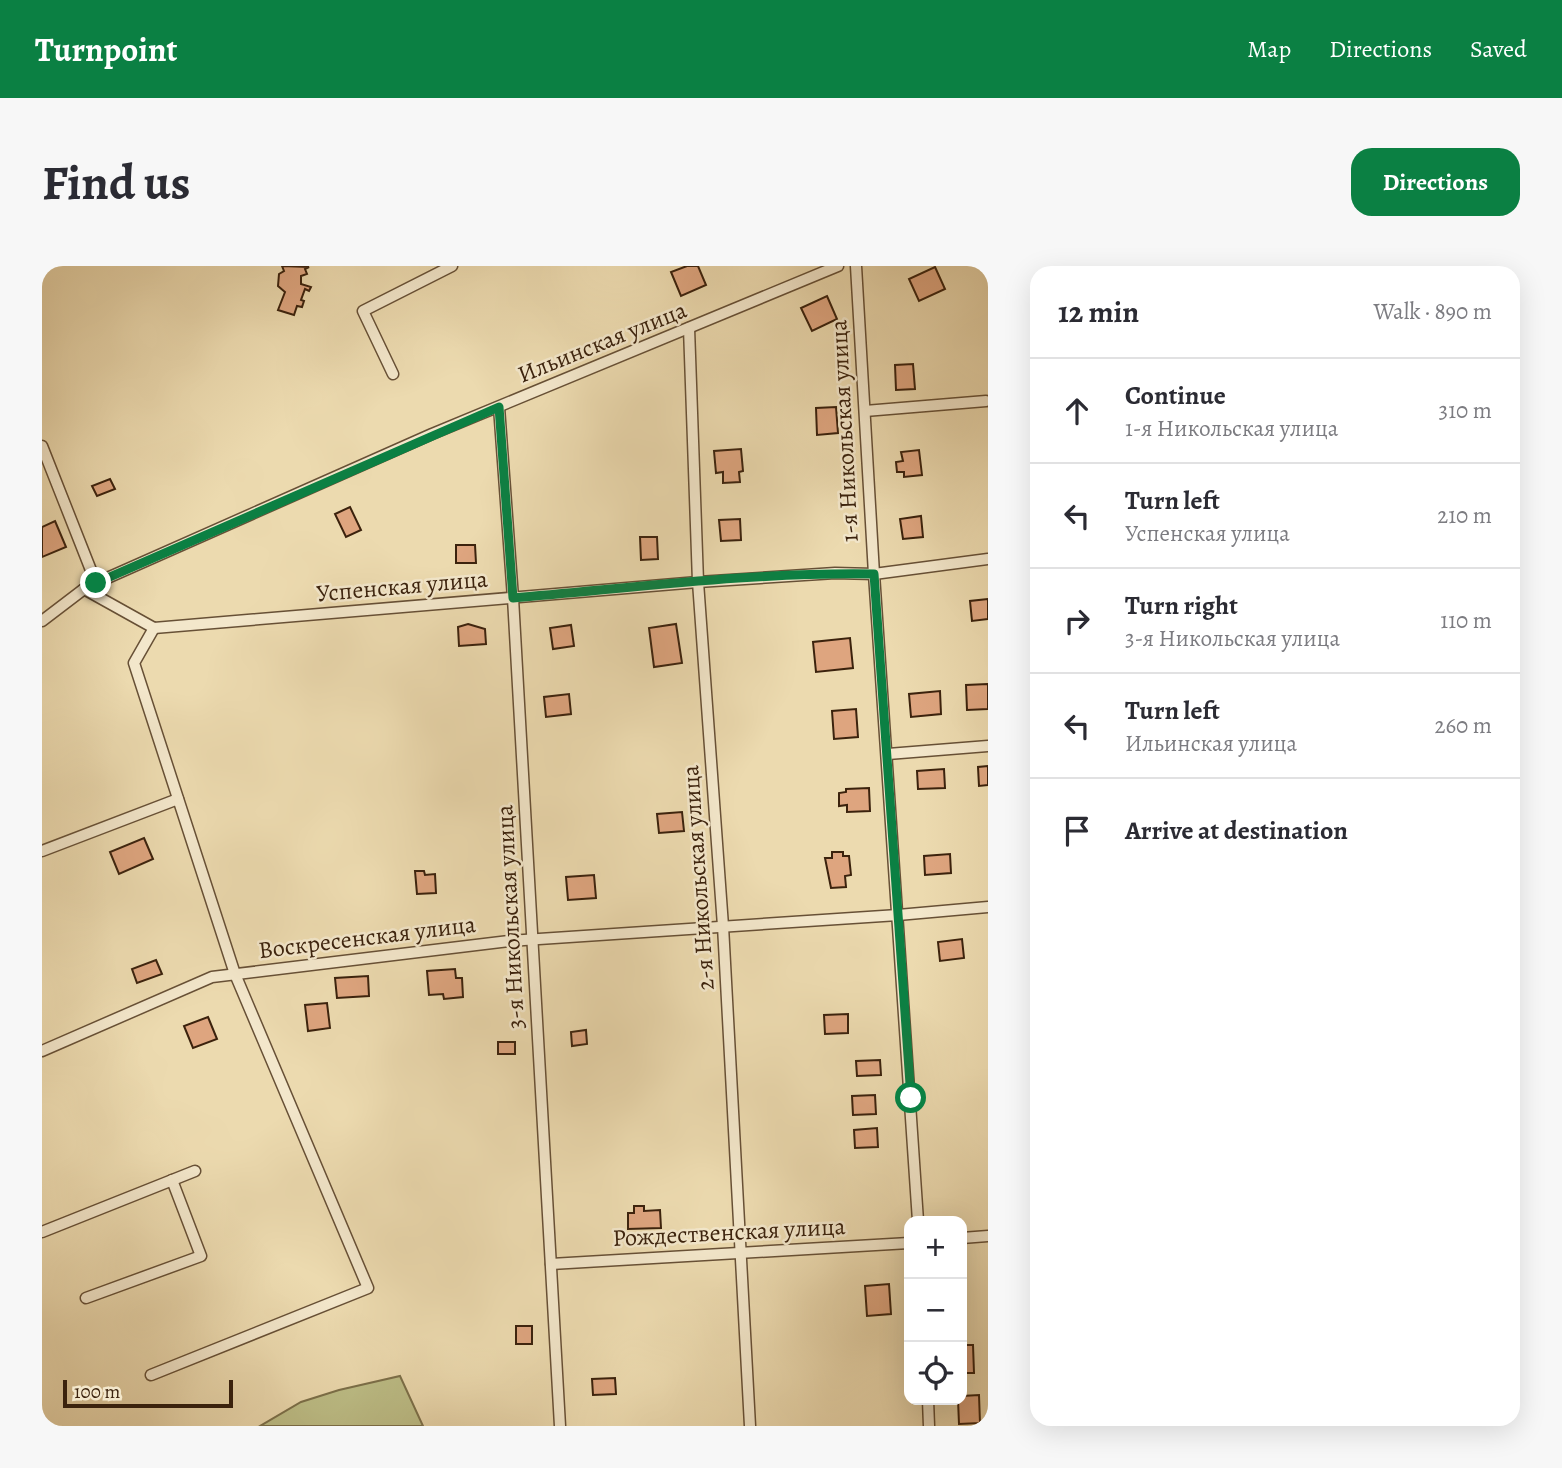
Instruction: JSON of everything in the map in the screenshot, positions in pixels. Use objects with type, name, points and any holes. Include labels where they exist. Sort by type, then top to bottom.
[{"type":"street","points":[[393,374],[363,311],[452,266]]},
{"type":"street","name":"Ильинская улица","points":[[42,621],[83,589],[96,583],[499,407],[838,266]]},
{"type":"street","name":"1-я Никольская улица","points":[[856,266],[918,1216]]},
{"type":"street","name":"2-я Никольская улица","points":[[689,328],[698,582],[723,926],[750,1426]]},
{"type":"street","points":[[865,411],[986,401]]},
{"type":"street","name":"3-я Никольская улица","points":[[499,407],[513,598],[560,1426]]},
{"type":"street","points":[[42,446],[96,583]]},
{"type":"street","name":"Успенская улица","points":[[154,628],[698,582],[835,573],[874,574],[988,559]]},
{"type":"street","points":[[83,589],[154,628],[134,663],[234,974],[368,1288],[151,1375]]},
{"type":"street","points":[[888,754],[988,746]]},
{"type":"street","points":[[42,851],[178,799]]},
{"type":"street","name":"Воскресенская улица","points":[[42,1051],[212,976],[531,940],[988,907]]},
{"type":"street","points":[[42,1232],[195,1171]]},
{"type":"street","points":[[86,1298],[201,1256],[172,1180]]},
{"type":"street","points":[[967,1238],[988,1236]]},
{"type":"street","name":"Рождественская улица","points":[[551,1264],[904,1243]]},
{"type":"street","points":[[928,1405],[929,1426]]},
{"type":"green space","points":[[400,1376],[423,1426],[260,1426],[301,1402]]},
{"type":"building","points":[[282,266],[309,267],[305,269],[307,274],[301,276],[301,284],[311,287],[309,291],[305,289],[301,300],[304,301],[302,307],[297,306],[294,315],[278,310],[285,292],[278,286],[279,274],[284,271]]},
{"type":"building","points":[[687,266],[698,266],[706,285],[681,296],[671,272]]},
{"type":"building","points":[[935,267],[945,289],[919,301],[909,279]]},
{"type":"building","points":[[827,296],[837,319],[812,331],[801,308]]},
{"type":"building","points":[[913,364],[915,389],[896,390],[895,365]]},
{"type":"building","points":[[836,407],[838,433],[817,435],[816,408]]},
{"type":"building","points":[[741,449],[743,471],[739,472],[740,482],[723,483],[723,472],[716,473],[714,451]]},
{"type":"building","points":[[919,450],[922,475],[904,477],[904,472],[897,472],[896,462],[903,461],[901,452]]},
{"type":"building","points":[[110,479],[115,489],[97,496],[92,486]]},
{"type":"building","points":[[350,507],[361,530],[346,537],[335,514]]},
{"type":"building","points":[[921,516],[923,537],[903,539],[900,519]]},
{"type":"building","points":[[740,519],[741,540],[721,541],[719,520]]},
{"type":"building","points":[[55,521],[66,547],[42,557],[42,527]]},
{"type":"building","points":[[640,537],[657,537],[658,559],[641,560]]},
{"type":"building","points":[[456,545],[475,545],[476,563],[456,563]]},
{"type":"building","points":[[988,599],[988,619],[972,621],[970,601]]},
{"type":"building","points":[[468,624],[485,629],[486,644],[459,646],[458,627]]},
{"type":"building","points":[[676,624],[682,663],[654,667],[649,628]]},
{"type":"building","points":[[571,625],[574,646],[553,649],[550,628]]},
{"type":"building","points":[[850,638],[853,668],[816,672],[813,642]]},
{"type":"building","points":[[988,684],[988,709],[967,710],[966,685]]},
{"type":"building","points":[[940,691],[941,714],[911,717],[909,694]]},
{"type":"building","points":[[569,694],[571,714],[546,717],[544,697]]},
{"type":"building","points":[[856,709],[858,737],[834,739],[832,711]]},
{"type":"building","points":[[988,766],[988,785],[979,786],[978,767]]},
{"type":"building","points":[[944,769],[945,788],[918,789],[917,771]]},
{"type":"building","points":[[869,788],[870,811],[847,812],[847,805],[839,806],[839,793],[846,792],[846,789]]},
{"type":"building","points":[[682,812],[684,831],[659,833],[657,814]]},
{"type":"building","points":[[144,838],[153,859],[119,874],[110,852]]},
{"type":"building","points":[[832,852],[843,852],[843,856],[849,856],[851,875],[845,876],[846,887],[831,888],[825,858],[832,858]]},
{"type":"building","points":[[950,854],[951,873],[925,875],[924,856]]},
{"type":"building","points":[[415,871],[424,871],[425,875],[435,874],[436,893],[417,894]]},
{"type":"building","points":[[594,875],[596,898],[568,900],[566,877]]},
{"type":"building","points":[[962,939],[964,958],[940,961],[938,942]]},
{"type":"building","points":[[156,960],[162,974],[137,983],[132,969]]},
{"type":"building","points":[[455,969],[456,978],[462,978],[463,997],[444,999],[443,994],[429,995],[427,971]]},
{"type":"building","points":[[368,976],[369,996],[337,998],[335,978]]},
{"type":"building","points":[[327,1003],[330,1028],[308,1031],[305,1005]]},
{"type":"building","points":[[848,1014],[848,1033],[825,1034],[824,1015]]},
{"type":"building","points":[[208,1017],[217,1039],[193,1048],[184,1026]]},
{"type":"building","points":[[586,1030],[587,1044],[572,1046],[571,1032]]},
{"type":"building","points":[[498,1042],[515,1042],[515,1054],[498,1054]]},
{"type":"building","points":[[880,1060],[881,1075],[857,1076],[856,1061]]},
{"type":"building","points":[[875,1095],[876,1114],[853,1115],[852,1096]]},
{"type":"building","points":[[877,1128],[878,1147],[855,1148],[854,1130]]},
{"type":"building","points":[[634,1206],[644,1206],[644,1211],[660,1210],[661,1228],[628,1229],[628,1213],[634,1213]]},
{"type":"building","points":[[889,1284],[891,1314],[867,1316],[865,1286]]},
{"type":"building","points":[[516,1326],[532,1326],[532,1344],[516,1344]]},
{"type":"building","points":[[967,1345],[973,1345],[974,1373],[967,1373]]},
{"type":"building","points":[[615,1378],[616,1394],[593,1395],[592,1379]]},
{"type":"building","points":[[979,1395],[980,1423],[959,1424],[958,1405],[967,1405],[967,1396]]},
{"type":"route","points":[[96,583],[499,407],[513,598],[698,582],[835,573],[874,574],[911,1098]]}]
